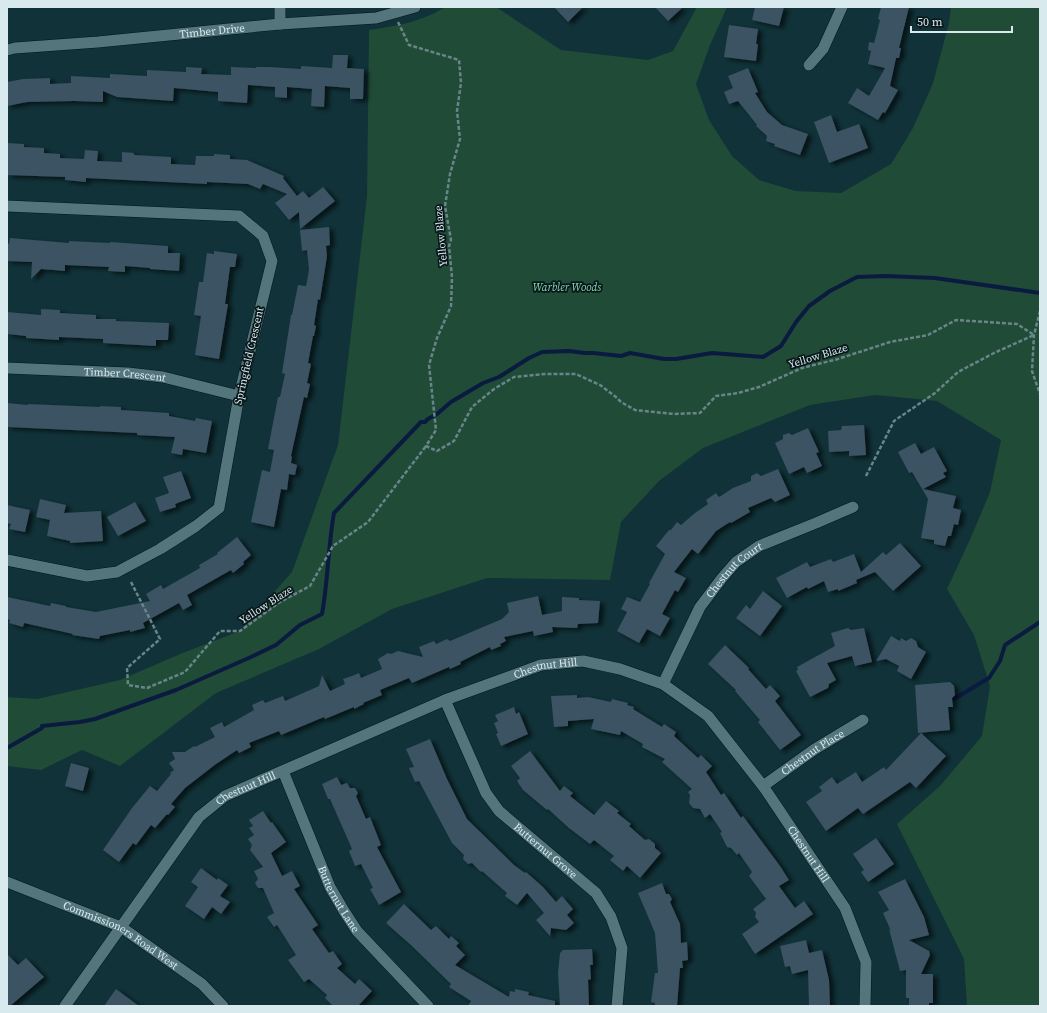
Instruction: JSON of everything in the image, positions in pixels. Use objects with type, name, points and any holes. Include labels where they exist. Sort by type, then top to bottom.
[{"type":"street","points":[[280,7],[280,24]]},
{"type":"street","name":"Timber Drive","points":[[7,50],[15,48],[106,41],[280,24],[376,18],[415,7]]},
{"type":"street","points":[[809,65],[823,48],[842,7]]},
{"type":"street","name":"Springfield Crescent","points":[[7,206],[239,216],[263,236],[272,261],[239,396],[219,508],[196,526],[160,549],[117,572],[87,576],[7,560]]},
{"type":"street","name":"Timber Crescent","points":[[7,368],[135,374],[163,378],[239,396]]},
{"type":"street","name":"Chestnut Court","points":[[663,684],[700,606],[736,562],[759,546],[853,507]]},
{"type":"street","name":"Chestnut Hill","points":[[65,1006],[199,817],[225,796],[444,700],[541,664],[582,661],[620,669],[663,684],[708,716],[763,786],[845,908],[866,962],[865,1006]]},
{"type":"street","name":"Butternut Grove","points":[[444,700],[486,793],[499,811],[596,893],[611,917],[622,948],[617,1006]]},
{"type":"street","name":"Chestnut Place","points":[[763,786],[815,749],[863,720]]},
{"type":"street","name":"Butternut Lane","points":[[283,771],[330,887],[344,911],[357,931],[428,1006]]},
{"type":"street","name":"Commissioners Road West","points":[[7,882],[121,927],[202,984],[223,1006]]},
{"type":"path","name":"Yellow Blaze","points":[[131,582],[160,639],[127,668],[128,685],[147,688],[185,672],[220,631],[240,631],[280,602],[310,586],[333,546],[368,522],[426,446],[436,430],[429,365],[437,338],[451,306],[452,277],[449,246],[451,240],[445,206],[450,174],[460,139],[457,111],[461,83],[458,60],[409,45],[393,13]]},
{"type":"path","points":[[1040,311],[1034,334],[1032,371],[1040,394]]},
{"type":"path","name":"Yellow Blaze","points":[[426,446],[437,451],[454,441],[472,407],[494,389],[514,377],[545,374],[576,374],[600,385],[616,396],[621,402],[635,410],[674,414],[700,413],[716,396],[738,393],[752,389],[802,368],[838,359],[890,342],[928,335],[956,320],[1017,324],[1034,334]]},
{"type":"path","points":[[866,476],[894,421],[935,393],[958,372],[1034,334]]},
{"type":"green space","name":"Warbler Woods","points":[[445,7],[496,7],[561,50],[648,60],[673,51],[697,7],[727,7],[710,45],[696,84],[709,120],[732,156],[759,180],[796,191],[841,193],[891,164],[913,128],[933,83],[949,23],[951,7],[1040,7],[1040,1006],[967,1006],[964,959],[897,824],[940,786],[982,736],[990,686],[974,635],[947,589],[990,492],[1001,440],[937,401],[875,395],[810,405],[703,448],[659,481],[621,522],[610,580],[487,578],[392,609],[319,649],[216,693],[120,766],[82,750],[41,770],[7,766],[7,697],[37,699],[120,680],[180,654],[240,631],[292,572],[338,445],[367,196],[369,30],[418,20]]},
{"type":"building","points":[[554,7],[583,7],[568,22]]},
{"type":"building","points":[[655,7],[683,7],[668,21]]},
{"type":"building","points":[[755,7],[784,7],[779,26],[752,20]]},
{"type":"building","points":[[881,7],[909,7],[899,48],[901,48],[899,58],[896,58],[890,86],[898,90],[885,113],[883,112],[878,120],[848,103],[857,88],[869,96],[885,68],[868,64],[871,51],[868,50],[869,42],[874,43],[880,20],[878,19]]},
{"type":"building","points":[[729,25],[758,29],[756,61],[724,57]]},
{"type":"building","points":[[333,55],[348,55],[347,68],[364,69],[363,99],[350,99],[350,88],[325,86],[324,107],[311,106],[312,89],[287,87],[287,98],[275,97],[275,87],[248,85],[247,103],[218,101],[218,92],[174,88],[173,101],[117,97],[103,91],[103,102],[27,102],[7,106],[7,82],[23,79],[50,78],[50,84],[71,83],[71,76],[110,78],[110,74],[147,76],[147,70],[186,72],[186,67],[202,68],[201,74],[231,75],[231,67],[301,69],[301,66],[332,68]]},
{"type":"building","points":[[748,68],[758,92],[755,93],[767,112],[782,125],[808,134],[800,155],[774,146],[775,144],[766,141],[767,136],[756,126],[757,125],[738,101],[729,104],[724,92],[733,88],[728,76]]},
{"type":"building","points":[[831,115],[837,132],[859,124],[868,148],[829,163],[814,122]]},
{"type":"building","points":[[7,143],[24,144],[24,147],[44,148],[44,153],[60,154],[60,158],[84,159],[85,150],[98,151],[97,161],[122,162],[122,152],[134,153],[134,155],[171,157],[171,164],[195,165],[196,156],[214,156],[214,154],[230,155],[230,159],[247,160],[284,176],[283,178],[297,196],[303,191],[309,198],[323,187],[335,201],[300,229],[299,212],[289,220],[275,203],[287,194],[263,184],[260,189],[248,184],[207,182],[207,184],[86,178],[86,182],[65,180],[65,177],[7,175]]},
{"type":"building","points":[[329,227],[330,245],[326,246],[327,256],[320,300],[318,299],[314,325],[316,326],[308,363],[311,364],[307,383],[310,384],[307,398],[304,397],[291,456],[291,463],[297,465],[295,475],[289,474],[287,490],[281,489],[274,527],[251,522],[262,470],[270,472],[274,450],[268,449],[278,397],[280,397],[285,374],[282,373],[291,315],[298,285],[306,286],[309,270],[307,250],[302,251],[300,230]]},
{"type":"building","points":[[10,238],[69,243],[69,241],[110,242],[168,246],[168,253],[180,253],[179,271],[125,266],[125,272],[108,271],[109,267],[65,265],[65,271],[41,269],[31,279],[32,262],[7,261],[7,243],[9,244]]},
{"type":"building","points":[[214,251],[237,254],[235,267],[230,267],[225,304],[228,304],[219,359],[195,355],[201,316],[194,315],[199,282],[203,282],[207,253],[214,254]]},
{"type":"building","points":[[41,309],[60,310],[60,313],[96,315],[96,319],[169,323],[168,340],[156,340],[156,346],[103,343],[103,339],[59,337],[59,340],[26,338],[26,336],[7,334],[7,312],[41,315]]},
{"type":"building","points":[[7,403],[28,405],[121,407],[121,410],[169,413],[169,416],[195,421],[196,418],[212,421],[206,453],[183,449],[182,455],[171,453],[175,437],[137,435],[137,433],[7,427]]},
{"type":"building","points":[[864,425],[866,455],[849,456],[849,451],[829,452],[828,431],[841,430],[842,426]]},
{"type":"building","points":[[808,428],[819,452],[816,453],[822,466],[807,473],[804,467],[789,474],[775,443],[783,439],[783,435],[789,433],[792,435]]},
{"type":"building","points":[[915,443],[921,454],[934,447],[947,471],[943,473],[946,477],[923,489],[956,496],[953,508],[961,510],[958,525],[954,524],[951,536],[948,536],[945,546],[934,544],[934,540],[921,538],[928,499],[912,472],[909,473],[898,452]]},
{"type":"building","points":[[778,469],[790,495],[775,502],[771,498],[748,508],[750,512],[716,531],[698,554],[692,549],[674,572],[686,578],[678,592],[675,590],[662,614],[670,618],[660,636],[647,629],[639,643],[617,631],[627,612],[621,609],[627,597],[640,602],[650,584],[649,583],[665,554],[656,546],[669,530],[671,530],[677,522],[681,525],[708,504],[706,500],[716,493],[719,497],[733,488],[751,481],[751,476],[757,473],[761,476]]},
{"type":"building","points":[[181,471],[191,498],[175,504],[176,507],[160,512],[155,498],[169,493],[163,477]]},
{"type":"building","points":[[40,499],[66,505],[64,513],[101,511],[103,541],[70,543],[70,541],[47,536],[50,520],[36,517]]},
{"type":"building","points":[[135,502],[146,521],[118,536],[107,517]]},
{"type":"building","points":[[7,505],[30,510],[25,532],[9,529],[11,524],[7,523]]},
{"type":"building","points":[[237,537],[251,555],[243,562],[244,564],[233,573],[231,570],[187,595],[192,605],[183,610],[179,603],[143,623],[145,628],[130,632],[130,630],[100,636],[99,639],[72,635],[73,634],[24,623],[23,627],[9,623],[10,620],[7,619],[7,597],[50,606],[51,603],[96,612],[150,601],[146,594],[161,585],[163,589],[200,568],[199,565],[218,554],[217,553]]},
{"type":"building","points":[[900,543],[921,566],[893,591],[875,572],[856,580],[857,583],[838,591],[838,589],[828,592],[824,581],[808,589],[807,587],[787,598],[776,578],[807,562],[810,567],[831,559],[833,562],[854,554],[861,572],[883,552],[886,555]]},
{"type":"building","points":[[763,591],[782,606],[760,636],[736,618],[746,605],[750,609]]},
{"type":"building","points":[[538,596],[542,615],[562,611],[562,597],[579,598],[579,600],[600,601],[598,623],[578,624],[577,628],[552,627],[553,632],[534,636],[533,631],[504,637],[506,641],[500,644],[501,646],[491,650],[490,647],[460,662],[461,664],[450,669],[449,667],[412,683],[409,678],[380,690],[382,695],[363,703],[364,704],[354,709],[354,707],[325,719],[324,717],[281,735],[279,731],[249,743],[251,747],[239,753],[237,750],[185,788],[171,804],[175,807],[168,815],[167,814],[155,828],[151,825],[136,845],[133,843],[119,862],[103,850],[132,808],[150,786],[157,791],[171,774],[170,773],[174,770],[169,763],[175,759],[172,752],[185,752],[194,746],[195,747],[215,737],[210,728],[222,722],[224,727],[254,710],[252,705],[263,700],[265,703],[283,696],[285,701],[319,686],[322,675],[330,691],[345,684],[343,679],[359,673],[361,678],[382,669],[378,659],[388,653],[391,654],[398,651],[423,657],[419,647],[434,641],[436,644],[447,639],[450,641],[502,619],[509,612],[507,603]]},
{"type":"building","points":[[848,628],[851,630],[864,628],[872,662],[855,666],[852,656],[827,663],[836,680],[829,684],[828,688],[810,697],[796,671],[798,670],[797,667],[835,646],[831,633]]},
{"type":"building","points":[[891,636],[900,641],[901,638],[906,641],[911,638],[916,641],[918,647],[926,652],[911,679],[897,671],[899,666],[886,659],[876,661]]},
{"type":"building","points":[[725,645],[749,668],[748,669],[766,689],[770,685],[780,696],[775,701],[801,735],[780,750],[758,722],[760,720],[735,691],[736,690],[708,664]]},
{"type":"building","points":[[950,682],[954,686],[955,695],[952,698],[953,707],[948,707],[950,730],[918,733],[915,685]]},
{"type":"building","points":[[577,695],[577,698],[588,697],[611,702],[612,699],[628,703],[627,705],[634,707],[633,709],[662,727],[664,724],[676,732],[674,736],[698,758],[701,755],[712,766],[706,772],[721,795],[724,793],[741,818],[743,816],[789,880],[779,886],[795,908],[804,901],[813,914],[755,954],[742,934],[759,922],[755,917],[756,913],[753,909],[766,899],[749,876],[752,872],[739,853],[737,855],[731,848],[727,847],[720,833],[722,832],[710,814],[705,818],[700,809],[693,808],[689,803],[690,795],[688,792],[692,789],[662,762],[665,759],[642,747],[643,744],[621,731],[620,735],[591,729],[594,719],[568,721],[568,726],[554,727],[551,696]]},
{"type":"building","points":[[514,707],[516,714],[519,712],[528,734],[501,746],[496,734],[498,733],[494,723],[498,721],[495,715]]},
{"type":"building","points":[[921,733],[946,756],[916,788],[910,782],[863,814],[858,808],[826,831],[806,802],[822,791],[819,787],[832,777],[837,784],[856,772],[862,782],[884,767],[886,770]]},
{"type":"building","points":[[430,739],[447,779],[467,819],[514,865],[525,873],[526,872],[543,887],[556,902],[562,896],[573,909],[567,915],[574,923],[566,930],[551,928],[550,936],[536,920],[544,913],[527,893],[517,905],[505,896],[507,893],[482,871],[481,872],[472,863],[468,864],[463,859],[464,855],[452,843],[419,781],[415,782],[409,768],[414,767],[406,749]]},
{"type":"building","points":[[530,751],[560,791],[564,786],[573,793],[570,796],[594,815],[606,801],[619,811],[617,813],[631,824],[629,826],[645,840],[649,839],[655,844],[655,848],[661,853],[640,878],[627,866],[623,871],[610,860],[614,856],[594,840],[590,844],[523,790],[517,781],[520,778],[511,766]]},
{"type":"building","points":[[71,763],[89,768],[83,791],[65,786]]},
{"type":"building","points":[[337,777],[341,785],[347,783],[350,788],[355,788],[358,793],[356,796],[366,819],[370,817],[381,845],[377,847],[401,892],[379,905],[370,889],[373,888],[361,864],[355,866],[349,851],[352,849],[322,784]]},
{"type":"building","points":[[263,811],[286,842],[271,853],[282,876],[292,871],[300,886],[294,889],[318,925],[312,929],[329,953],[333,951],[342,964],[337,968],[355,984],[359,979],[372,991],[358,1006],[333,1006],[325,998],[327,995],[309,979],[304,982],[288,960],[296,955],[277,925],[274,927],[267,917],[274,913],[263,888],[258,888],[255,883],[258,879],[254,871],[263,867],[250,850],[252,845],[248,839],[254,835],[249,828],[253,826],[249,820]]},
{"type":"building","points":[[876,838],[894,864],[868,882],[861,872],[864,870],[853,854]]},
{"type":"building","points":[[201,868],[217,880],[218,878],[228,885],[220,896],[230,902],[221,914],[212,907],[204,919],[185,906],[198,887],[191,882]]},
{"type":"building","points":[[905,879],[924,917],[929,935],[909,940],[929,951],[930,955],[921,974],[933,974],[933,1003],[929,1003],[929,1006],[909,1006],[909,998],[906,998],[906,970],[900,971],[889,929],[891,931],[883,913],[889,910],[878,892]]},
{"type":"building","points":[[662,883],[666,894],[669,894],[672,899],[670,902],[680,924],[681,943],[687,942],[688,960],[682,961],[683,968],[680,968],[677,1006],[655,1006],[655,1003],[651,1002],[655,973],[658,973],[655,933],[638,893]]},
{"type":"building","points":[[404,904],[431,930],[436,926],[449,939],[451,936],[459,943],[456,946],[465,955],[455,965],[509,997],[510,991],[515,992],[515,989],[529,992],[528,995],[555,1001],[555,1006],[468,1006],[471,1001],[449,987],[451,984],[386,923]]},
{"type":"building","points":[[806,940],[809,953],[822,950],[829,980],[830,1006],[809,1006],[808,970],[792,974],[790,966],[785,967],[780,946]]},
{"type":"building","points":[[592,949],[593,965],[590,965],[591,979],[588,980],[589,1006],[560,1006],[558,973],[560,953],[563,950]]},
{"type":"building","points":[[7,954],[18,965],[26,958],[44,977],[10,1006],[7,1006]]},
{"type":"building","points":[[116,989],[139,1006],[104,1006]]},
{"type":"waterway","points":[[7,748],[42,728],[42,726],[95,719],[176,690],[276,645],[300,625],[322,614],[334,513],[421,422],[425,422],[451,402],[483,383],[499,377],[529,358],[542,352],[569,351],[621,356],[630,353],[664,359],[676,359],[712,353],[763,357],[781,346],[796,322],[809,306],[830,291],[857,277],[886,276],[935,278],[1040,293]]},
{"type":"waterway","points":[[952,700],[989,678],[1000,661],[1005,645],[1040,622]]}]
